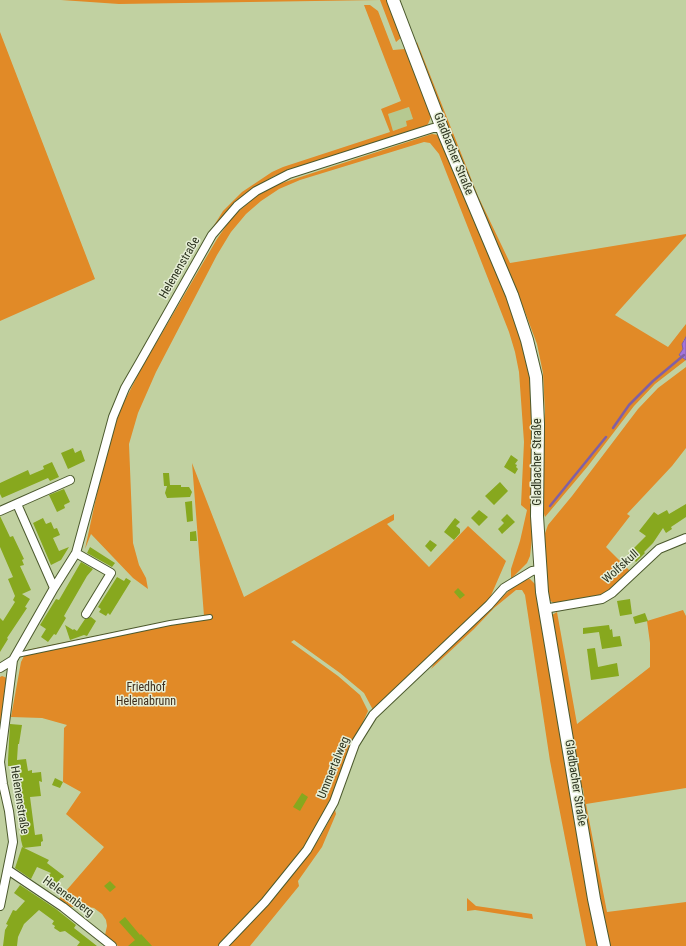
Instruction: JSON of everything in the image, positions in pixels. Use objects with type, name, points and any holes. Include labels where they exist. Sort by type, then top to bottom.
[{"type":"main road","name":"Gladbacher Straße","points":[[393,0],[442,128],[512,295],[527,340],[536,377],[538,424],[537,516],[544,609],[594,899],[604,946]]},
{"type":"street","name":"Helenenstraße","points":[[0,906],[13,842],[9,811],[2,782],[0,762],[15,657],[54,588],[76,553],[113,417],[125,388],[212,235],[238,206],[256,191],[289,174],[433,128],[442,128]]},
{"type":"street","points":[[0,511],[70,480]]},
{"type":"street","points":[[17,504],[54,588]]},
{"type":"street","name":"Wolfskull","points":[[544,609],[602,599],[612,593],[659,549],[686,538]]},
{"type":"street","points":[[76,553],[111,573],[86,614]]},
{"type":"street","name":"Ummertalweg","points":[[223,946],[265,902],[307,850],[334,802],[355,744],[373,715],[489,605],[504,588],[532,571],[540,570]]},
{"type":"street","points":[[0,668],[15,657]]},
{"type":"street","name":"Helenenberg","points":[[8,870],[63,907],[112,946]]},
{"type":"lane","points":[[15,657],[178,622],[210,617]]},
{"type":"shaded area","points":[[409,107],[413,119],[407,126],[393,131],[388,114]]},
{"type":"shaded area","points":[[686,337],[686,360],[679,355],[683,349],[682,344]]},
{"type":"green space","points":[[61,0],[380,0],[119,4]]},
{"type":"green space","points":[[380,0],[388,0],[402,37],[396,42]]},
{"type":"green space","points":[[364,5],[370,5],[378,11],[393,50],[405,49],[430,109],[431,117],[428,124],[426,126],[274,176],[250,190],[213,227],[223,211],[242,192],[272,172],[283,167],[390,132],[381,109],[401,101]],"holes":[[[409,107],[413,119],[406,121],[407,126],[393,131],[388,114]]]},
{"type":"green space","points":[[0,32],[95,279],[0,321]]},
{"type":"green space","points":[[417,42],[478,196],[510,263],[686,234],[686,236],[615,315],[668,347],[686,324],[686,337],[683,341],[683,349],[679,355],[686,360],[655,384],[634,406],[588,466],[545,517],[542,507],[543,437],[545,412],[543,373],[537,344],[525,312],[455,151],[417,48]]},
{"type":"green space","points":[[432,134],[439,135],[443,144],[514,315],[526,350],[531,386],[533,530],[530,556],[527,563],[511,579],[511,569],[520,541],[527,510],[521,505],[524,442],[519,372],[515,352],[509,332],[439,154],[430,143],[424,142],[300,180],[279,189],[261,201],[246,214],[231,232],[217,255],[156,372],[138,413],[129,444],[133,543],[139,565],[146,578],[148,589],[133,578],[91,534],[85,549],[107,447],[120,410],[141,369],[217,239],[233,216],[258,195],[279,184]]},
{"type":"green space","points":[[686,367],[686,448],[672,466],[627,514],[630,516],[606,547],[630,571],[609,592],[555,604],[549,600],[544,536],[548,525],[638,409],[658,388]]},
{"type":"green space","name":"Friedhof Helenabrunn","points":[[192,463],[244,597],[394,514],[394,520],[387,524],[429,567],[468,526],[506,561],[489,600],[373,710],[364,693],[340,673],[294,640],[291,642],[338,676],[360,695],[368,711],[351,748],[337,785],[322,817],[305,847],[238,928],[220,946],[118,946],[105,935],[107,926],[106,920],[102,914],[94,908],[83,906],[69,907],[59,899],[104,847],[66,814],[81,792],[63,782],[64,728],[67,725],[42,718],[11,717],[21,662],[27,650],[163,622],[204,616]]},
{"type":"green space","points":[[530,579],[535,584],[572,801],[600,946],[586,946],[550,761],[525,595],[522,590],[516,590],[494,608],[431,669],[435,662],[516,584],[523,580]]},
{"type":"green space","points":[[683,610],[686,616],[686,788],[586,804],[607,912],[686,902],[686,946],[609,946],[604,926],[582,798],[584,796],[583,788],[579,786],[552,615],[557,612],[577,724],[650,667],[650,643],[647,621]]},
{"type":"green space","points":[[2,676],[7,678],[0,736],[0,677]]},
{"type":"green space","points":[[335,810],[336,814],[322,847],[298,881],[299,886],[250,946],[227,946],[308,854],[319,839]]},
{"type":"green space","points":[[467,898],[476,906],[532,914],[533,919],[475,910],[467,911]]},
{"type":"building","points":[[73,448],[75,453],[81,450],[85,461],[68,469],[61,453]]},
{"type":"building","points":[[511,455],[518,460],[515,464],[517,465],[516,467],[518,469],[515,474],[504,467]]},
{"type":"building","points":[[52,462],[59,477],[50,481],[48,478],[2,498],[0,494],[0,483],[28,470],[30,475],[44,469],[43,466]]},
{"type":"building","points":[[163,473],[169,473],[170,485],[189,487],[192,492],[190,497],[167,498],[165,493],[167,486],[164,486]]},
{"type":"building","points":[[500,482],[508,491],[494,505],[485,496]]},
{"type":"building","points":[[64,489],[70,502],[64,505],[65,508],[57,512],[49,495]]},
{"type":"building","points":[[192,501],[193,521],[187,522],[185,502]]},
{"type":"building","points":[[686,504],[686,517],[671,527],[672,529],[666,533],[663,528],[653,543],[636,562],[628,554],[646,536],[639,531],[654,512],[658,515],[667,510],[669,514]]},
{"type":"building","points":[[479,510],[488,517],[479,526],[471,518]]},
{"type":"building","points":[[507,514],[515,522],[502,534],[498,529],[504,523],[501,520]]},
{"type":"building","points":[[0,516],[10,537],[13,536],[24,559],[22,560],[24,565],[20,566],[31,590],[22,594],[30,599],[25,607],[27,608],[7,638],[8,639],[0,652],[0,618],[3,621],[15,602],[13,600],[15,596],[8,579],[13,577],[0,547]]},
{"type":"building","points":[[43,518],[46,524],[51,522],[54,529],[57,528],[60,535],[53,538],[59,551],[69,547],[61,560],[51,565],[33,523]]},
{"type":"building","points":[[455,518],[460,522],[456,526],[460,529],[460,533],[454,540],[444,532]]},
{"type":"building","points":[[196,531],[197,541],[190,541],[190,532]]},
{"type":"building","points":[[430,540],[437,545],[431,552],[425,546]]},
{"type":"building","points":[[90,547],[115,563],[112,567],[87,553]]},
{"type":"building","points":[[81,562],[93,569],[87,576],[64,616],[66,618],[56,635],[54,634],[48,642],[41,637],[46,629],[40,625],[56,599],[59,600]]},
{"type":"building","points":[[117,577],[124,581],[126,578],[131,581],[110,615],[108,613],[106,616],[99,612],[101,609],[98,607]]},
{"type":"building","points":[[458,588],[465,595],[460,599],[454,592]]},
{"type":"building","points":[[630,599],[632,614],[620,616],[617,601]]},
{"type":"building","points":[[645,613],[648,621],[635,624],[633,617]]},
{"type":"building","points":[[91,617],[96,621],[87,636],[84,635],[70,640],[65,625],[77,631],[85,619]]},
{"type":"building","points":[[609,625],[610,630],[612,629],[613,637],[620,636],[622,646],[602,649],[599,632],[583,634],[583,628]]},
{"type":"building","points":[[595,648],[598,667],[617,663],[619,676],[591,680],[587,649]]},
{"type":"building","points":[[10,724],[22,725],[18,744],[17,760],[26,759],[28,771],[32,770],[32,773],[41,772],[42,782],[39,781],[41,796],[30,797],[35,835],[42,834],[43,841],[41,842],[41,846],[23,848],[11,766],[8,766]]},
{"type":"building","points":[[55,778],[63,782],[60,788],[52,785]]},
{"type":"building","points":[[302,793],[308,797],[300,811],[293,807]]},
{"type":"building","points":[[22,847],[49,860],[47,863],[64,876],[63,878],[61,878],[57,883],[48,876],[51,873],[37,867],[31,879],[15,868]]},
{"type":"building","points":[[110,881],[116,887],[110,892],[104,886]]},
{"type":"building","points":[[20,885],[56,909],[76,925],[74,928],[97,946],[77,946],[80,942],[65,931],[60,932],[54,928],[55,926],[52,924],[54,921],[39,910],[24,924],[18,937],[17,946],[3,946],[5,930],[8,925],[6,924],[13,910],[16,911],[25,901],[14,893]]},
{"type":"building","points":[[125,917],[140,935],[141,934],[152,946],[128,946],[135,940],[119,922]]},
{"type":"waterway","points":[[613,428],[629,405],[653,381],[684,355]]},
{"type":"waterway","points":[[550,506],[606,437]]}]
